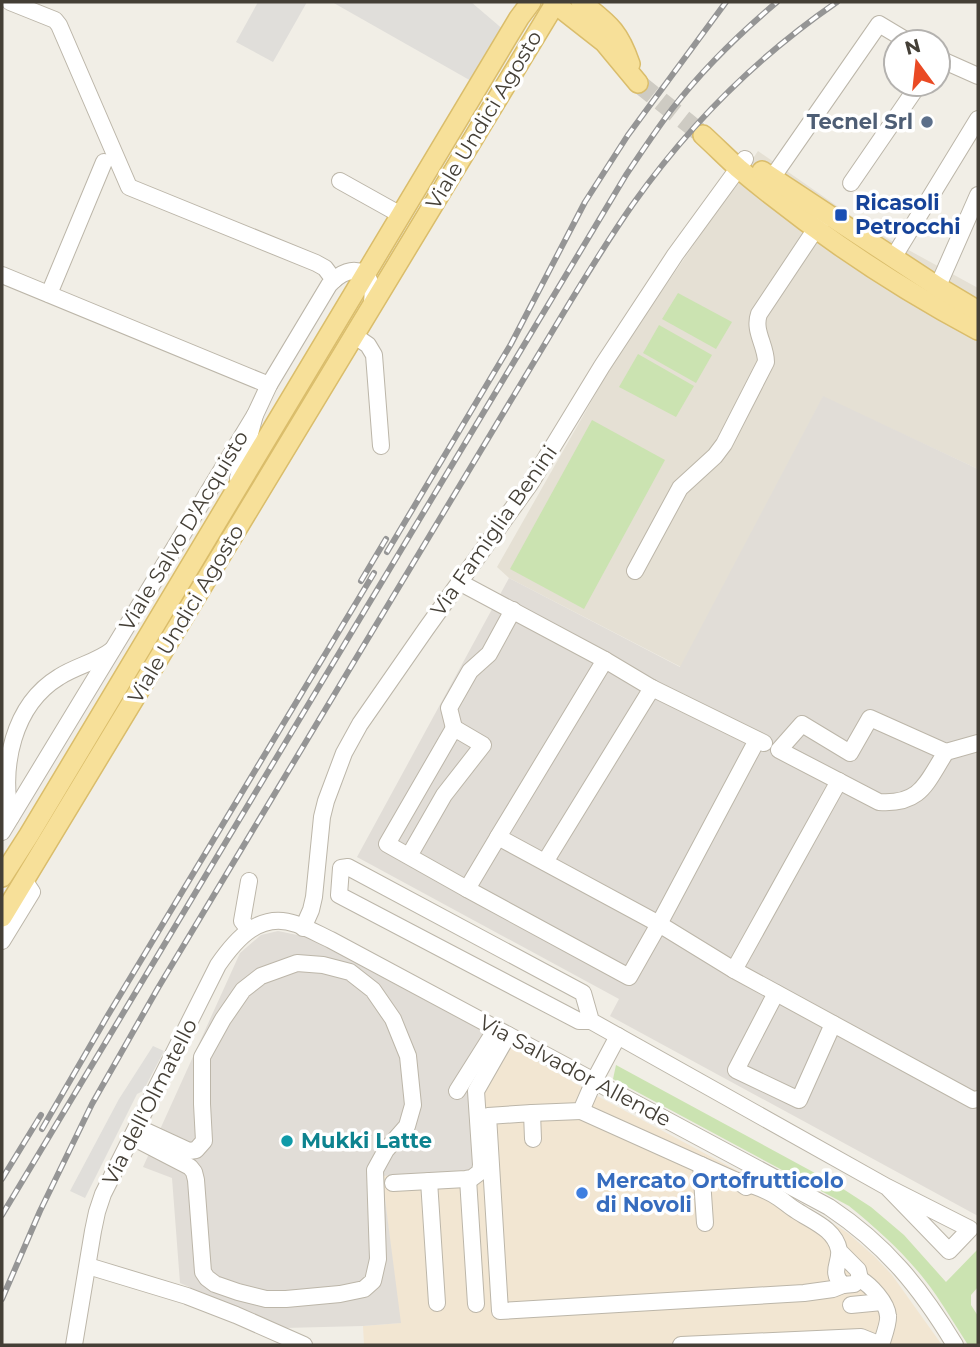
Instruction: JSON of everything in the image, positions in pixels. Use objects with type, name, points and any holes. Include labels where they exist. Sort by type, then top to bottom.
[{"type":"main road","name":"Viale Undici Agosto","points":[[2,917],[24,880],[31,850],[227,503],[531,2]]},
{"type":"main road","name":"Viale Undici Agosto","points":[[2,877],[31,850],[563,3]]},
{"type":"main road","points":[[563,3],[610,25],[618,35],[637,82]]},
{"type":"main road","points":[[704,137],[821,221],[883,259],[978,330]]},
{"type":"main road","points":[[742,164],[772,178],[821,221]]},
{"type":"main road","points":[[934,296],[978,311]]},
{"type":"street","points":[[10,2],[55,20],[60,25],[129,187]]},
{"type":"street","points":[[772,178],[878,24],[885,28]]},
{"type":"street","points":[[952,64],[978,76]]},
{"type":"street","points":[[851,183],[909,98]]},
{"type":"street","points":[[883,259],[978,119]]},
{"type":"street","name":"Via Famiglia Benini","points":[[303,928],[311,910],[326,801],[344,753],[360,724],[530,484],[602,366],[675,255],[742,164]]},
{"type":"street","points":[[48,294],[101,169],[129,187],[316,263],[325,268],[334,280],[347,272],[365,274],[373,286],[370,310]]},
{"type":"street","points":[[340,181],[401,215]]},
{"type":"street","points":[[934,296],[978,195]]},
{"type":"street","points":[[635,571],[680,488],[715,456],[724,444],[766,362],[757,330],[758,318],[821,221]]},
{"type":"street","points":[[2,275],[269,385]]},
{"type":"street","name":"Viale Undici Agosto","points":[[227,503],[239,475],[255,415],[269,385],[334,280]]},
{"type":"street","points":[[355,336],[368,345],[374,355],[381,446]]},
{"type":"street","name":"Viale Salvo D'Acquisto","points":[[31,850],[2,832],[255,415]]},
{"type":"street","points":[[459,582],[652,688],[879,802],[904,802],[915,796],[946,752]]},
{"type":"street","points":[[513,610],[489,654],[470,671],[449,708],[454,728],[387,844],[629,977],[757,740]]},
{"type":"street","name":"Viale Salvo D'Acquisto","points":[[11,817],[7,798],[7,763],[14,736],[26,712],[56,678],[82,664],[99,659],[114,648]]},
{"type":"street","points":[[467,890],[605,660]]},
{"type":"street","points":[[545,862],[652,688]]},
{"type":"street","points":[[779,750],[802,724],[850,753],[870,718],[946,752],[978,743]]},
{"type":"street","points":[[409,856],[444,795],[484,745],[454,728]]},
{"type":"street","points":[[734,970],[839,781]]},
{"type":"street","points":[[498,837],[659,924],[776,993],[974,1100],[978,1099]]},
{"type":"street","points":[[591,1021],[583,993],[348,867],[341,868],[340,895],[579,1021],[591,1021],[887,1187],[970,1229],[949,1251],[887,1187]]},
{"type":"street","points":[[2,941],[32,892],[24,880]]},
{"type":"street","points":[[249,881],[242,921],[249,930],[274,921],[285,921],[303,928]]},
{"type":"street","name":"Via Salvador Allende","points":[[303,928],[331,940],[594,1080],[845,1217],[906,1273],[955,1345]]},
{"type":"street","name":"Via dell'Olmatello","points":[[74,1345],[97,1212],[103,1194],[218,965],[235,942],[249,930]]},
{"type":"street","points":[[297,963],[323,965],[350,972],[373,990],[393,1019],[408,1056],[413,1105],[407,1126],[386,1150],[375,1170],[378,1259],[373,1281],[364,1289],[340,1294],[266,1299],[215,1284],[203,1272],[194,1172],[134,1132],[189,1151],[196,1150],[205,1141],[202,1057],[243,990],[261,976],[297,963]]},
{"type":"street","points":[[776,993],[736,1070],[799,1100],[833,1024]]},
{"type":"street","points":[[457,1091],[502,1032]]},
{"type":"street","points":[[393,1183],[468,1179],[480,1172],[476,1091],[502,1032]]},
{"type":"street","points":[[581,1111],[618,1036]]},
{"type":"street","points":[[681,1345],[861,1341],[881,1345],[888,1316],[871,1286],[860,1279],[858,1270],[840,1252],[831,1234],[779,1197],[756,1186],[739,1182],[581,1111],[488,1116],[499,1311],[804,1293],[854,1284],[860,1279]]},
{"type":"street","points":[[532,1113],[533,1139]]},
{"type":"street","points":[[701,1165],[705,1223]]},
{"type":"street","points":[[468,1179],[476,1304]]},
{"type":"street","points":[[429,1181],[437,1303]]},
{"type":"street","points":[[840,1252],[836,1266],[838,1280],[843,1285]]},
{"type":"street","points":[[88,1266],[187,1296],[304,1345]]},
{"type":"street","points":[[851,1305],[882,1303]]},
{"type":"shaded area","points":[[258,2],[307,2],[273,62],[236,42]]},
{"type":"shaded area","points":[[332,2],[471,2],[505,31],[473,82]]},
{"type":"shaded area","points":[[758,151],[870,229],[978,288],[978,469],[823,397],[681,667],[509,578],[497,567],[616,358]]},
{"type":"shaded area","points":[[823,396],[978,469],[978,1216],[610,1016],[619,999],[357,857],[509,578],[680,667]]},
{"type":"shaded area","points":[[278,931],[307,937],[498,1039],[467,1090],[486,1184],[469,1170],[382,1176],[401,1323],[284,1328],[180,1283],[172,1178],[143,1167],[240,953],[261,935]]},
{"type":"shaded area","name":"Mercato Ortofrutticolo di Novoli","points":[[498,1039],[601,1098],[813,1211],[848,1233],[892,1275],[942,1345],[364,1345],[363,1326],[400,1323],[382,1175],[469,1170],[467,1090]]},
{"type":"shaded area","points":[[153,1046],[164,1051],[143,1091],[137,1094],[85,1198],[70,1191],[119,1099]]},
{"type":"green space","points":[[678,293],[732,322],[716,349],[662,319]]},
{"type":"green space","points":[[659,325],[712,355],[696,383],[643,353]]},
{"type":"green space","points":[[638,354],[694,386],[676,417],[619,387]]},
{"type":"green space","points":[[592,420],[665,460],[584,609],[510,569]]},
{"type":"green space","points":[[616,1065],[837,1185],[871,1207],[904,1235],[946,1282],[978,1249],[978,1287],[971,1295],[971,1305],[978,1316],[978,1345],[968,1345],[917,1270],[884,1236],[849,1206],[613,1079]]},
{"type":"tunnel","points":[[638,83],[703,135]]},
{"type":"railway","points":[[387,552],[511,344],[585,202],[628,135],[726,2]]},
{"type":"railway","points":[[2,1215],[626,175],[666,117],[696,80],[735,39],[777,2]]},
{"type":"railway","points":[[2,1299],[40,1211],[92,1104],[158,988],[605,246],[655,175],[701,120],[752,69],[837,2]]},
{"type":"railway","points":[[361,581],[386,539]]},
{"type":"railway","points":[[42,1129],[374,573]]},
{"type":"railway","points":[[2,1179],[41,1115]]},
{"type":"place","name":"Tecnel Srl","points":[[927,122]]},
{"type":"place","name":"Ricasoli Petrocchi","points":[[841,215]]},
{"type":"place","name":"Mukki Latte","points":[[287,1141]]},
{"type":"place","name":"Mercato Ortofrutticolo di Novoli","points":[[582,1193]]}]
